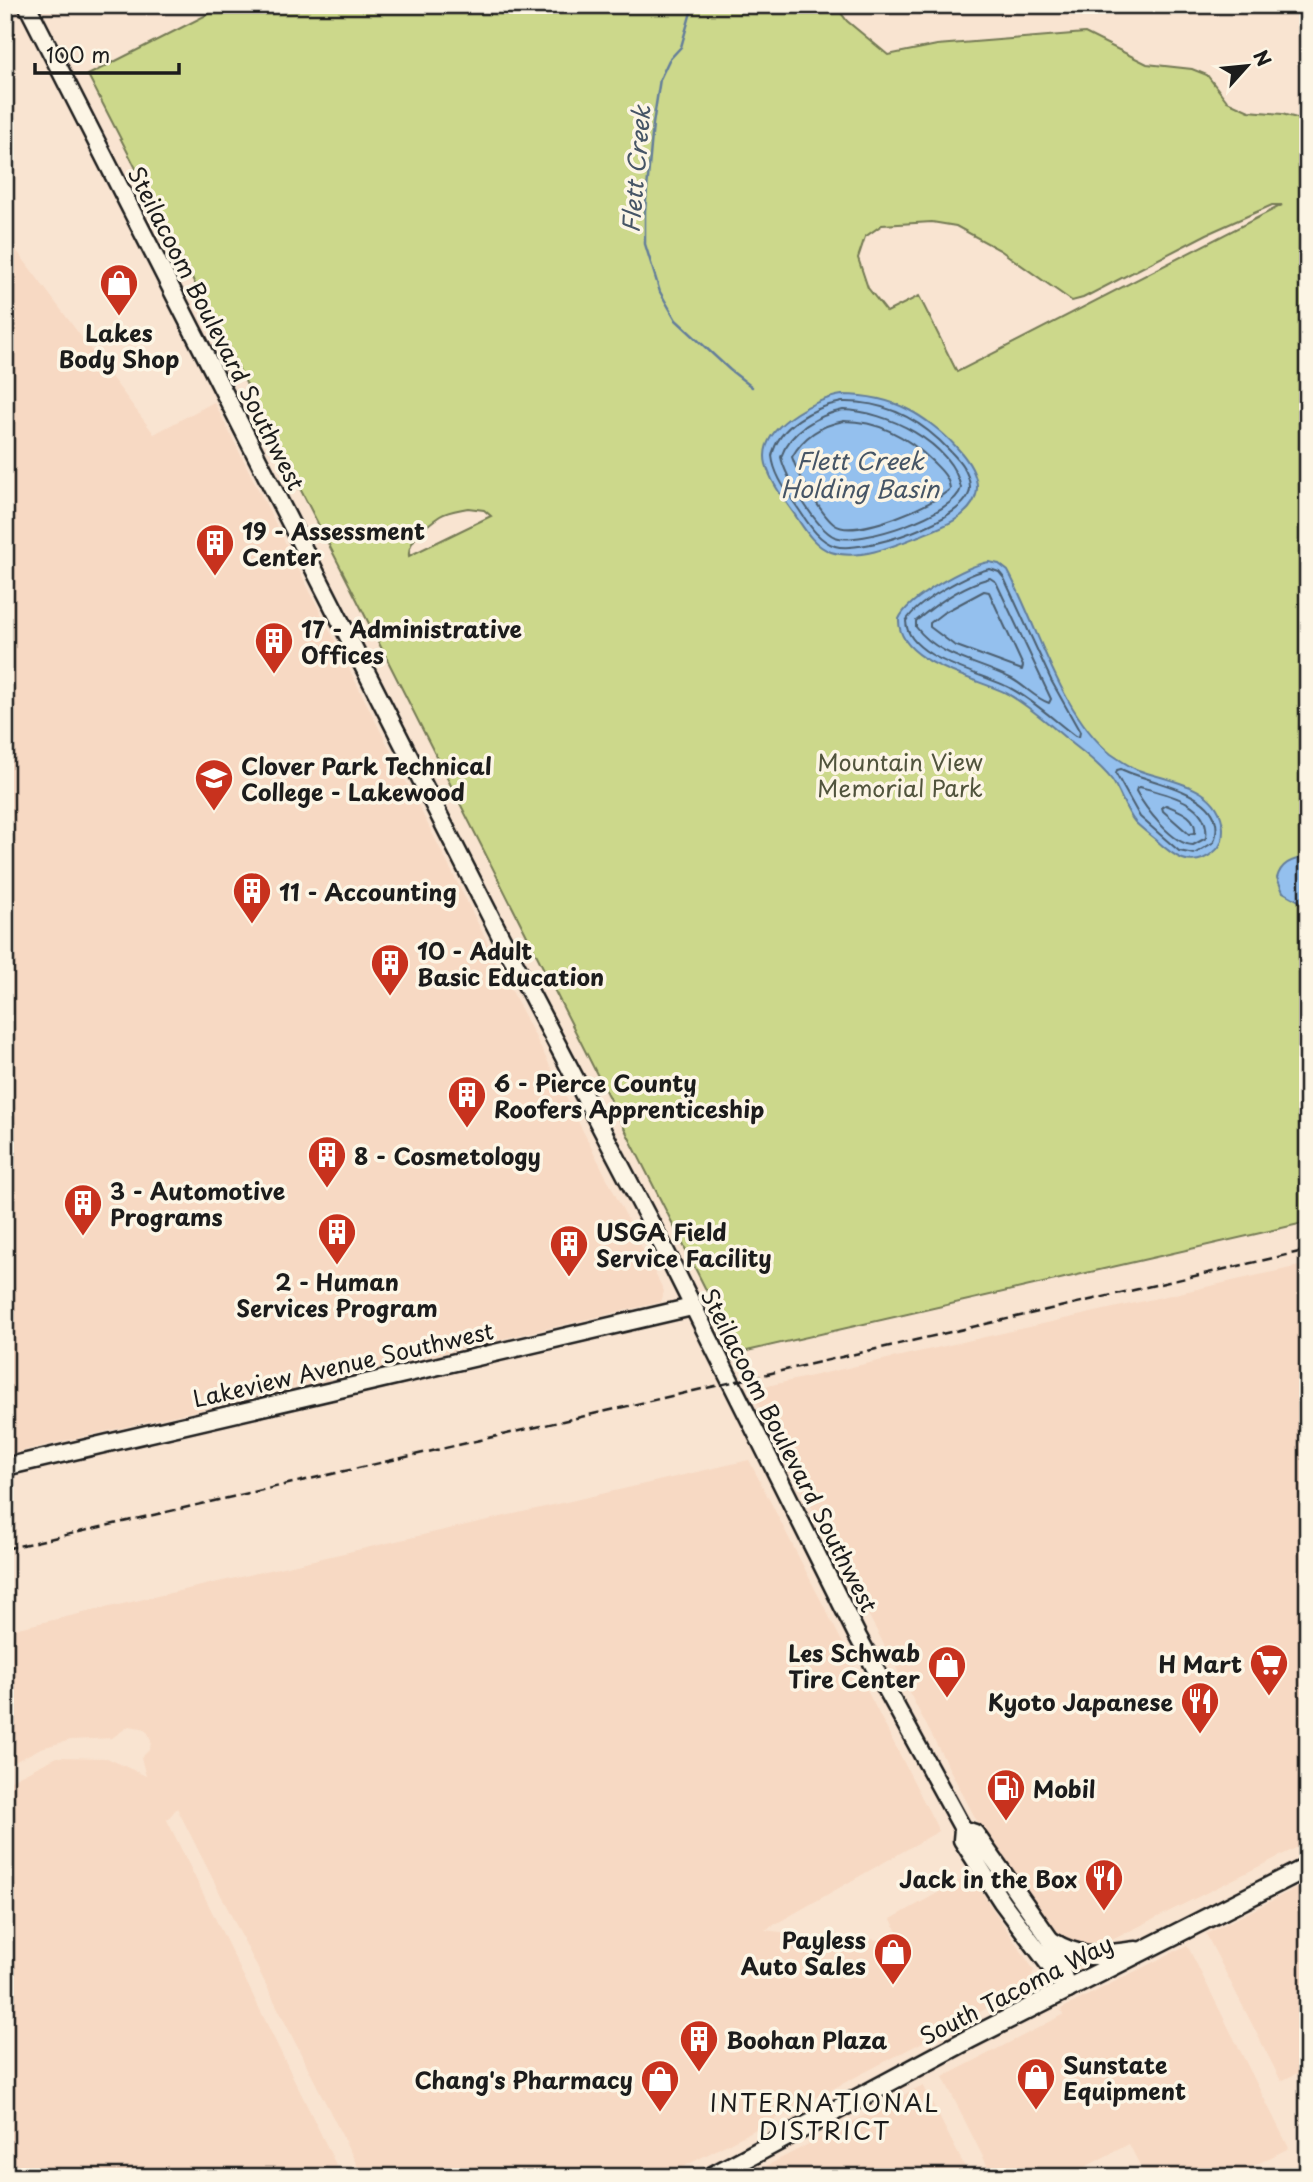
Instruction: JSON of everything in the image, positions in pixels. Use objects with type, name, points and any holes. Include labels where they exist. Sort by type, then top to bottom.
[{"type":"main road","name":"Steilacoom Boulevard Southwest","points":[[27,5],[501,937],[666,1252],[859,1637],[963,1829],[962,1840],[981,1871],[1068,1990]]},
{"type":"main road","name":"Lakeview Avenue Southwest","points":[[5,1467],[692,1307]]},
{"type":"main road","name":"Steilacoom Boulevard Southwest","points":[[963,1829],[975,1833],[1052,1942],[1068,1990]]},
{"type":"main road","name":"South Tacoma Way","points":[[711,2177],[969,2039],[1308,1867]]},
{"type":"main road","points":[[1052,1942],[1076,1954],[1089,1956],[1147,1950]]},
{"type":"shaded area","name":"Clover Park Technical College - Lakewood","points":[[5,235],[154,434],[214,402],[664,1291],[661,1302],[5,1455]]},
{"type":"shaded area","points":[[1308,1264],[1308,1842],[1112,1940],[1092,1946],[1078,1946],[1061,1936],[1048,1922],[989,1844],[750,1390]]},
{"type":"shaded area","points":[[749,1460],[939,1831],[765,1930],[834,1939],[837,1943],[851,1936],[903,1944],[891,1919],[970,1875],[1034,1970],[1028,1987],[664,2177],[363,2177],[177,1808],[167,1820],[342,2177],[22,2177],[5,2143],[5,1783],[57,1757],[107,1758],[146,1776],[141,1758],[150,1749],[151,1741],[142,1728],[129,1726],[112,1738],[71,1740],[41,1748],[5,1767],[5,1631]]},
{"type":"shaded area","points":[[1308,1882],[1308,2068],[1281,2081],[1206,1934]]},
{"type":"shaded area","points":[[1187,1945],[1289,2148],[1232,2177],[1146,2177],[1129,2144],[1066,2177],[993,2177],[943,2077],[1063,2015],[1061,2009]]},
{"type":"shaded area","points":[[923,2085],[970,2177],[745,2177]]},
{"type":"green space","name":"Mountain View Memorial Park","points":[[226,5],[835,5],[847,21],[888,55],[937,45],[1085,33],[1147,64],[1192,69],[1207,75],[1227,101],[1249,111],[1282,114],[1308,121],[1308,1222],[738,1353],[88,75]],"holes":[[[1272,205],[1282,205],[957,372],[919,296],[887,312],[868,288],[858,258],[865,237],[882,225],[932,222],[956,226],[1000,250],[1072,301]],[[468,508],[484,510],[491,516],[409,556],[411,545],[419,533],[430,524],[446,513]]]},
{"type":"water","name":"Flett Creek Holding Basin","points":[[842,395],[893,403],[919,416],[944,435],[974,472],[977,486],[975,498],[966,512],[935,530],[864,554],[831,552],[815,542],[774,484],[766,464],[766,451],[770,439],[790,418],[817,402]]},
{"type":"water","points":[[989,562],[999,564],[1008,571],[1064,693],[1093,737],[1111,754],[1131,767],[1191,787],[1213,802],[1220,814],[1223,828],[1222,842],[1214,852],[1206,858],[1190,861],[1176,856],[1135,822],[1104,770],[1032,710],[1006,693],[940,667],[911,647],[902,634],[899,619],[905,611],[939,584]]},
{"type":"water","points":[[1308,858],[1308,906],[1283,892],[1277,878],[1288,862]]},
{"type":"waterway","name":"Flett Creek","points":[[693,5],[681,47],[669,60],[660,79],[645,211],[645,244],[660,292],[676,320],[752,387]]},
{"type":"railway","points":[[5,1549],[1308,1250]]},
{"type":"place","name":"Lakes Body Shop","points":[[119,317]]},
{"type":"place","name":"19 - Assessment Center","points":[[215,577]]},
{"type":"place","name":"17 - Administrative Offices","points":[[274,675]]},
{"type":"place","name":"Clover Park Technical College - Lakewood","points":[[214,812]]},
{"type":"place","name":"11 - Accounting","points":[[252,925]]},
{"type":"place","name":"10 - Adult Basic Education","points":[[390,997]]},
{"type":"place","name":"6 - Pierce County Roofers Apprenticeship","points":[[467,1129]]},
{"type":"place","name":"8 - Cosmetology","points":[[327,1189]]},
{"type":"place","name":"3 - Automotive Programs","points":[[83,1237]]},
{"type":"place","name":"2 - Human Services Program","points":[[337,1266]]},
{"type":"place","name":"USGA Field Service Facility","points":[[569,1278]]},
{"type":"place","name":"H Mart","points":[[1269,1697]]},
{"type":"place","name":"Les Schwab Tire Center","points":[[947,1699]]},
{"type":"place","name":"Kyoto Japanese","points":[[1200,1735]]},
{"type":"place","name":"Mobil","points":[[1006,1822]]},
{"type":"place","name":"Jack in the Box","points":[[1104,1912]]},
{"type":"place","name":"Payless Auto Sales","points":[[893,1986]]},
{"type":"place","name":"Boohan Plaza","points":[[699,2073]]},
{"type":"place","name":"Sunstate Equipment","points":[[1036,2111]]},
{"type":"place","name":"Chang's Pharmacy","points":[[660,2113]]},
{"type":"district","name":"INTERNATIONAL DISTRICT","points":[[825,2116]]}]
